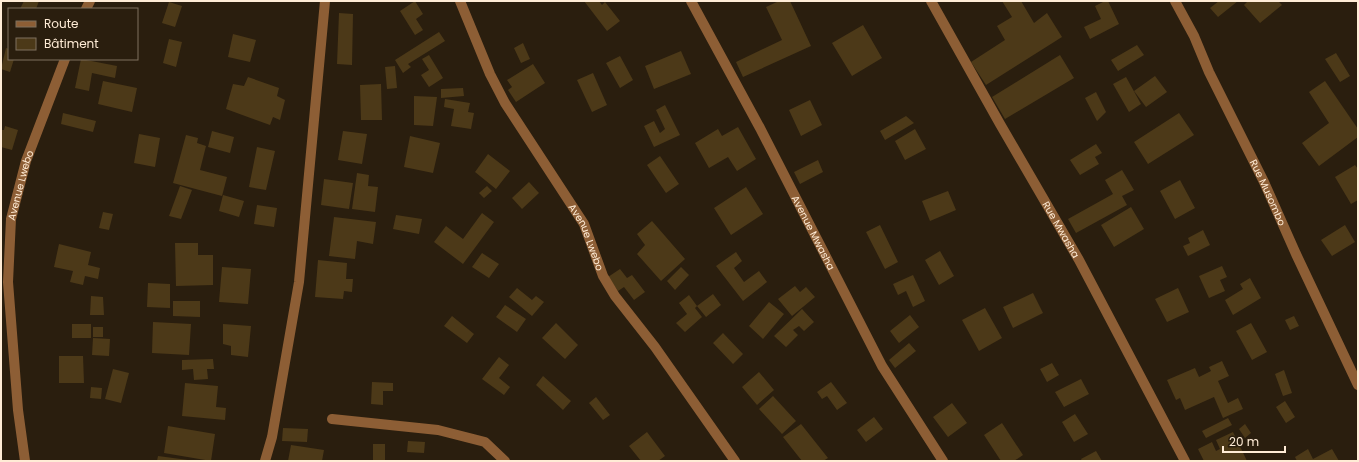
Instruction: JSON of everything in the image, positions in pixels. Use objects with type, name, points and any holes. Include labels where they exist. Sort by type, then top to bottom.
[{"type":"street","points":[[265,461],[272,437],[299,282],[325,1]]},
{"type":"street","name":"Avenue Lwebo","points":[[460,1],[490,74],[505,103],[584,224],[603,276],[615,296],[655,347],[735,461]]},
{"type":"street","name":"Avenue Mwasha","points":[[691,1],[760,128],[882,366],[943,461]]},
{"type":"street","name":"Rue Mwasha","points":[[931,1],[1079,260],[1185,461]]},
{"type":"street","name":"Rue Musombo","points":[[1175,1],[1194,36],[1209,72],[1264,182],[1357,380]]},
{"type":"street","name":"Avenue Lwebo","points":[[25,461],[18,410],[8,282],[11,219],[26,161],[65,60]]},
{"type":"street","points":[[332,419],[438,430],[485,442],[505,461]]},
{"type":"building","points":[[24,1],[39,1],[36,8],[20,8]]},
{"type":"building","points":[[415,1],[423,14],[416,19],[423,30],[415,35],[400,11]]},
{"type":"building","points":[[584,1],[599,1],[602,5],[605,2],[620,21],[607,31]]},
{"type":"building","points":[[779,1],[790,1],[811,46],[743,77],[736,62],[782,40],[766,7]]},
{"type":"building","points":[[1002,1],[1021,1],[1034,23],[1047,13],[1062,37],[986,85],[971,62],[1005,40],[997,26],[1012,17]]},
{"type":"building","points":[[1108,1],[1119,24],[1090,39],[1084,27],[1101,19],[1095,6]]},
{"type":"building","points":[[1219,1],[1238,1],[1218,17],[1210,8]]},
{"type":"building","points":[[1248,1],[1278,1],[1282,5],[1260,23],[1244,5]]},
{"type":"building","points":[[169,2],[182,6],[175,27],[162,23]]},
{"type":"building","points":[[339,13],[353,14],[352,65],[337,64]]},
{"type":"building","points":[[863,25],[882,58],[852,76],[832,43]]},
{"type":"building","points":[[439,32],[445,41],[408,64],[411,67],[403,73],[395,60]]},
{"type":"building","points":[[233,34],[256,40],[250,62],[228,57]]},
{"type":"building","points":[[169,39],[182,42],[176,67],[163,63]]},
{"type":"building","points":[[523,43],[530,59],[521,63],[514,48]]},
{"type":"building","points":[[1137,45],[1144,55],[1118,71],[1111,60]]},
{"type":"building","points":[[6,48],[8,49],[8,60],[14,60],[10,72],[1,69]]},
{"type":"building","points":[[681,51],[691,74],[654,89],[645,66]]},
{"type":"building","points":[[1336,53],[1350,76],[1340,82],[1325,59]]},
{"type":"building","points":[[429,55],[443,78],[429,87],[421,75],[429,70],[422,59]]},
{"type":"building","points":[[1060,55],[1074,78],[1005,119],[992,97]]},
{"type":"building","points":[[620,56],[633,80],[620,88],[606,63]]},
{"type":"building","points":[[81,60],[117,66],[115,78],[92,73],[89,91],[75,88]]},
{"type":"building","points":[[533,64],[545,83],[516,102],[508,90],[512,87],[507,80]]},
{"type":"building","points":[[395,66],[397,88],[387,89],[385,67]]},
{"type":"building","points":[[593,73],[607,105],[592,112],[577,80]]},
{"type":"building","points":[[1155,76],[1167,92],[1146,107],[1134,91]]},
{"type":"building","points":[[248,77],[279,88],[277,96],[285,100],[280,120],[273,117],[270,125],[226,109],[233,84],[244,86]]},
{"type":"building","points":[[1126,77],[1141,104],[1129,112],[1113,84]]},
{"type":"building","points":[[103,81],[137,88],[132,112],[98,104]]},
{"type":"building","points":[[1325,81],[1358,129],[1358,137],[1319,166],[1302,143],[1329,123],[1309,92]]},
{"type":"building","points":[[381,84],[382,120],[361,120],[360,85]]},
{"type":"building","points":[[463,88],[464,96],[441,98],[441,89]]},
{"type":"building","points":[[1096,92],[1106,112],[1097,121],[1085,98]]},
{"type":"building","points":[[414,96],[437,97],[433,126],[414,125]]},
{"type":"building","points":[[445,99],[470,103],[468,112],[474,113],[471,129],[451,126],[454,109],[444,107]]},
{"type":"building","points":[[810,100],[822,125],[801,136],[789,110]]},
{"type":"building","points":[[665,105],[680,135],[654,147],[644,126],[654,121],[660,133],[665,129],[656,110]]},
{"type":"building","points":[[63,113],[96,121],[93,132],[61,124]]},
{"type":"building","points":[[1179,113],[1194,135],[1148,164],[1134,142]]},
{"type":"building","points":[[906,116],[914,123],[885,140],[880,131]]},
{"type":"building","points":[[5,126],[18,130],[12,150],[1,147],[1,130],[4,130]]},
{"type":"building","points":[[738,127],[756,159],[737,171],[728,157],[709,168],[695,143],[718,129],[722,136]]},
{"type":"building","points":[[915,129],[926,149],[905,160],[895,141]]},
{"type":"building","points":[[212,131],[234,137],[230,153],[208,147]]},
{"type":"building","points":[[343,131],[367,134],[362,164],[338,160]]},
{"type":"building","points":[[139,134],[160,138],[155,167],[134,163]]},
{"type":"building","points":[[186,135],[198,138],[197,143],[206,146],[200,170],[227,177],[222,196],[173,183]]},
{"type":"building","points":[[410,136],[440,143],[433,173],[404,167]]},
{"type":"building","points":[[1096,144],[1102,153],[1095,157],[1099,164],[1080,175],[1070,160]]},
{"type":"building","points":[[257,147],[275,151],[266,190],[249,187]]},
{"type":"building","points":[[488,154],[510,171],[496,189],[475,172]]},
{"type":"building","points":[[660,156],[679,184],[666,193],[647,165]]},
{"type":"building","points":[[818,160],[823,172],[800,184],[794,172]]},
{"type":"building","points":[[1355,165],[1358,169],[1358,200],[1351,204],[1335,177]]},
{"type":"building","points":[[1122,170],[1134,190],[1122,196],[1127,205],[1076,233],[1068,219],[1113,194],[1105,180]]},
{"type":"building","points":[[357,173],[369,175],[368,186],[378,187],[375,212],[352,209]]},
{"type":"building","points":[[324,179],[353,183],[349,209],[321,205]]},
{"type":"building","points":[[1180,180],[1195,208],[1175,219],[1160,191]]},
{"type":"building","points":[[529,182],[539,193],[522,209],[512,198]]},
{"type":"building","points":[[180,186],[192,190],[181,219],[169,216]]},
{"type":"building","points":[[487,186],[492,191],[484,198],[479,193]]},
{"type":"building","points":[[746,187],[763,214],[731,235],[714,208]]},
{"type":"building","points":[[948,191],[956,210],[930,221],[922,201]]},
{"type":"building","points":[[223,195],[244,201],[239,217],[219,211]]},
{"type":"building","points":[[257,205],[277,208],[274,227],[254,224]]},
{"type":"building","points":[[1131,207],[1144,229],[1114,247],[1101,225]]},
{"type":"building","points":[[103,212],[113,214],[109,230],[99,228]]},
{"type":"building","points":[[482,213],[494,222],[463,264],[434,242],[446,226],[463,239]]},
{"type":"building","points":[[396,215],[422,219],[419,234],[393,229]]},
{"type":"building","points":[[334,217],[376,222],[373,244],[357,241],[355,259],[329,256]]},
{"type":"building","points":[[652,221],[685,259],[661,281],[637,254],[645,245],[637,234]]},
{"type":"building","points":[[880,225],[898,262],[885,269],[866,232]]},
{"type":"building","points":[[1345,225],[1355,242],[1332,256],[1321,240]]},
{"type":"building","points":[[1203,230],[1210,245],[1188,256],[1183,246],[1190,243],[1188,238]]},
{"type":"building","points":[[175,243],[198,243],[198,255],[213,255],[213,285],[176,286]]},
{"type":"building","points":[[59,244],[91,252],[88,265],[100,268],[98,279],[85,276],[83,285],[70,282],[73,271],[54,267]]},
{"type":"building","points":[[940,251],[954,276],[939,285],[925,260]]},
{"type":"building","points":[[736,252],[742,261],[734,268],[744,282],[759,271],[767,282],[743,301],[716,266]]},
{"type":"building","points":[[482,253],[499,264],[489,278],[472,267]]},
{"type":"building","points":[[318,260],[347,263],[346,279],[353,279],[352,292],[344,291],[343,299],[315,297]]},
{"type":"building","points":[[1222,266],[1227,277],[1220,280],[1225,291],[1209,298],[1199,276]]},
{"type":"building","points":[[222,267],[251,269],[248,304],[219,302]]},
{"type":"building","points":[[681,267],[689,275],[675,290],[667,281]]},
{"type":"building","points":[[620,269],[627,278],[632,275],[645,292],[634,300],[624,287],[618,291],[608,277]]},
{"type":"building","points":[[913,275],[925,301],[913,307],[906,291],[898,295],[893,284]]},
{"type":"building","points":[[1250,278],[1261,298],[1233,315],[1225,300],[1243,289],[1240,284]]},
{"type":"building","points":[[148,283],[170,284],[170,308],[147,307]]},
{"type":"building","points":[[795,286],[800,292],[806,287],[815,297],[792,316],[778,299]]},
{"type":"building","points":[[517,288],[532,300],[536,296],[544,302],[532,316],[509,297]]},
{"type":"building","points":[[1178,288],[1189,312],[1167,322],[1155,299]]},
{"type":"building","points":[[1033,293],[1043,313],[1013,328],[1003,307]]},
{"type":"building","points":[[713,294],[721,305],[706,317],[697,306]]},
{"type":"building","points":[[689,295],[697,306],[695,308],[702,317],[685,332],[676,323],[687,314],[679,303]]},
{"type":"building","points":[[91,296],[103,297],[104,315],[90,315]]},
{"type":"building","points":[[173,301],[200,301],[200,317],[173,316]]},
{"type":"building","points":[[769,302],[784,314],[763,339],[749,326]]},
{"type":"building","points":[[505,305],[526,319],[517,332],[496,317]]},
{"type":"building","points":[[985,308],[1002,338],[979,351],[962,320]]},
{"type":"building","points":[[802,309],[814,322],[804,331],[799,326],[793,330],[798,335],[786,347],[774,336]]},
{"type":"building","points":[[910,315],[919,327],[899,343],[890,331]]},
{"type":"building","points":[[452,316],[474,334],[467,343],[444,326]]},
{"type":"building","points":[[1294,316],[1299,326],[1290,330],[1285,320]]},
{"type":"building","points":[[153,322],[191,324],[189,355],[152,353]]},
{"type":"building","points":[[556,323],[578,345],[565,359],[542,338]]},
{"type":"building","points":[[1251,323],[1267,352],[1252,360],[1236,331]]},
{"type":"building","points":[[72,324],[91,324],[91,338],[72,338]]},
{"type":"building","points":[[223,324],[251,326],[248,357],[231,355],[231,346],[223,344]]},
{"type":"building","points":[[93,327],[103,327],[103,337],[93,337]]},
{"type":"building","points":[[723,333],[743,354],[733,364],[713,343]]},
{"type":"building","points":[[93,338],[110,339],[109,356],[92,355]]},
{"type":"building","points":[[909,343],[916,351],[895,368],[889,360]]},
{"type":"building","points":[[59,356],[83,356],[84,383],[59,383]]},
{"type":"building","points":[[499,357],[509,365],[499,378],[510,387],[504,395],[482,379]]},
{"type":"building","points":[[213,359],[214,369],[207,369],[208,379],[194,380],[193,369],[182,370],[182,360]]},
{"type":"building","points":[[1222,361],[1229,376],[1218,381],[1228,403],[1238,398],[1243,409],[1223,418],[1214,397],[1185,410],[1180,398],[1176,400],[1167,380],[1195,368],[1199,377],[1211,371],[1209,367]]},
{"type":"building","points":[[1052,363],[1059,375],[1047,382],[1040,369]]},
{"type":"building","points":[[113,369],[129,373],[121,403],[105,399]]},
{"type":"building","points":[[1284,370],[1292,393],[1283,396],[1275,374]]},
{"type":"building","points":[[759,372],[774,390],[757,405],[742,387]]},
{"type":"building","points":[[543,376],[571,401],[563,410],[536,385]]},
{"type":"building","points":[[1081,379],[1089,394],[1064,407],[1055,392]]},
{"type":"building","points":[[372,382],[393,383],[393,391],[383,391],[383,405],[371,404]]},
{"type":"building","points":[[831,382],[847,403],[837,410],[827,396],[822,399],[817,392]]},
{"type":"building","points":[[185,383],[218,386],[216,407],[226,408],[225,420],[182,416]]},
{"type":"building","points":[[91,387],[102,388],[101,399],[90,398]]},
{"type":"building","points":[[773,396],[796,421],[782,434],[759,409]]},
{"type":"building","points":[[596,397],[610,415],[603,420],[589,403]]},
{"type":"building","points":[[1285,401],[1295,417],[1286,423],[1276,407]]},
{"type":"building","points":[[952,403],[967,423],[948,437],[933,417]]},
{"type":"building","points":[[1075,414],[1088,434],[1074,442],[1062,422]]},
{"type":"building","points":[[874,417],[883,429],[866,442],[857,430]]},
{"type":"building","points":[[1228,418],[1232,425],[1206,438],[1202,431]]},
{"type":"building","points":[[1002,423],[1023,455],[1014,461],[1001,461],[984,435]]},
{"type":"building","points":[[801,424],[828,458],[823,461],[802,461],[783,437]]},
{"type":"building","points":[[1245,424],[1251,433],[1245,438],[1239,429]]},
{"type":"building","points":[[168,426],[215,434],[211,461],[164,453]]},
{"type":"building","points":[[283,428],[308,429],[307,442],[282,441]]},
{"type":"building","points":[[647,432],[665,456],[658,461],[641,461],[629,446]]},
{"type":"building","points":[[1233,432],[1247,461],[1204,461],[1198,449],[1212,442],[1216,451],[1220,449],[1216,440]]},
{"type":"building","points":[[408,441],[425,442],[424,453],[407,452]]},
{"type":"building","points":[[373,444],[385,444],[385,461],[373,461]]},
{"type":"building","points":[[291,445],[324,450],[322,461],[288,461]]},
{"type":"building","points":[[1308,449],[1313,459],[1332,449],[1339,461],[1297,461],[1295,457]]},
{"type":"building","points":[[1096,451],[1102,461],[1082,461],[1081,459]]},
{"type":"building","points":[[158,456],[188,460],[157,461]]}]
